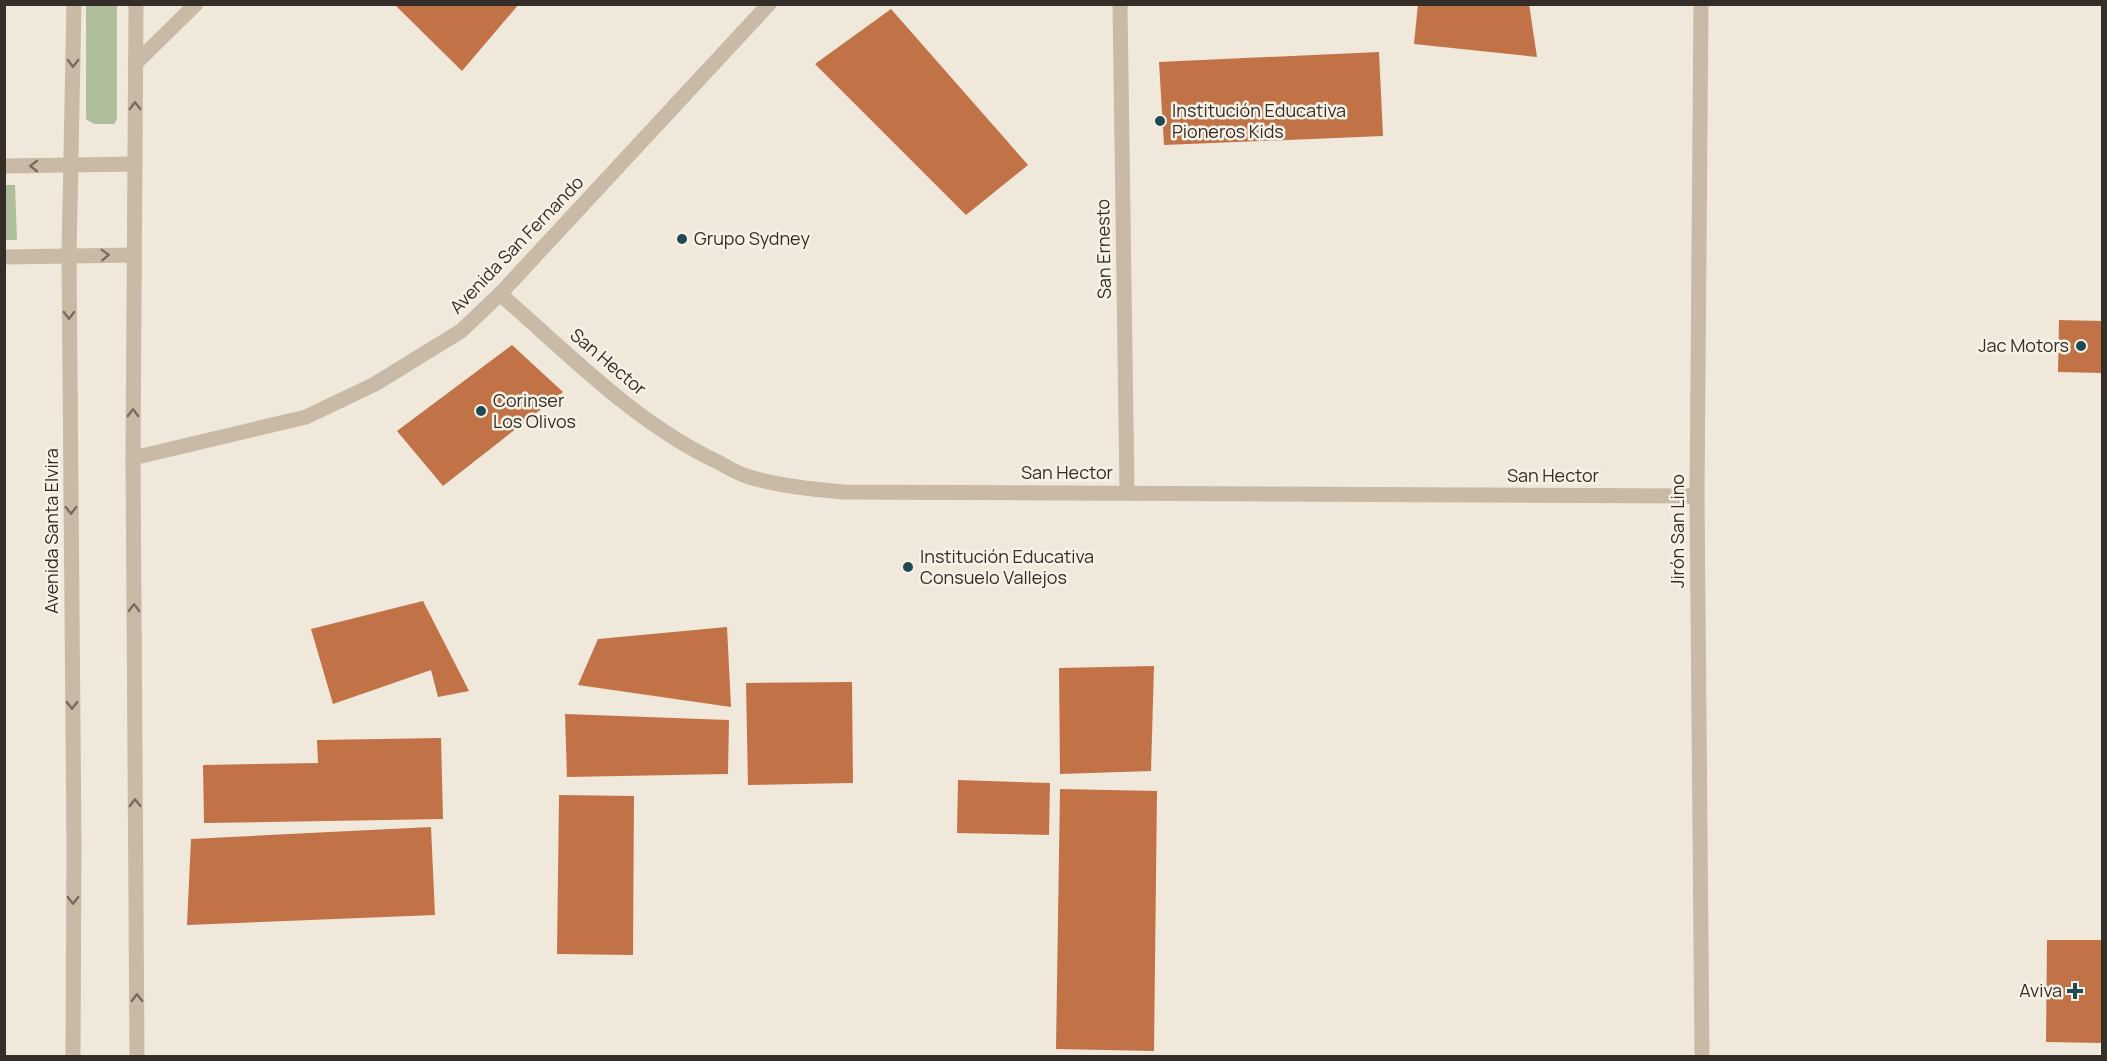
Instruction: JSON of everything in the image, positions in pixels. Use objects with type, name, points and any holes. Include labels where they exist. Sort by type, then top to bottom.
[{"type":"street","name":"Avenida Santa Elvira","points":[[73,1056],[74,846],[69,256],[74,4]]},
{"type":"street","points":[[136,4],[133,458],[138,1056]]},
{"type":"street","points":[[135,64],[196,4]]},
{"type":"street","name":"Avenida San Fernando","points":[[133,458],[306,417],[375,384],[461,331],[501,294],[769,4]]},
{"type":"street","name":"San Ernesto","points":[[1120,4],[1127,492]]},
{"type":"street","name":"Jirón San Lino","points":[[1701,4],[1696,496],[1702,1056]]},
{"type":"street","points":[[4,166],[135,164]]},
{"type":"street","points":[[4,257],[134,255]]},
{"type":"street","name":"San Hector","points":[[501,294],[590,373],[662,432],[747,476],[796,488],[843,492],[1696,496]]},
{"type":"green space","points":[[86,5],[117,5],[117,119],[114,124],[94,124],[86,119]]},
{"type":"green space","points":[[5,185],[15,185],[17,240],[5,240]]},
{"type":"building","points":[[394,4],[519,4],[462,71]]},
{"type":"building","points":[[1418,4],[1529,4],[1537,57],[1414,44]]},
{"type":"building","points":[[891,9],[1028,165],[966,215],[815,64]]},
{"type":"building","points":[[1379,52],[1383,136],[1164,145],[1159,62]]},
{"type":"building","name":"Jac Motors","points":[[2059,320],[2102,321],[2102,373],[2058,372]]},
{"type":"building","name":"Corinser Los Olivos","points":[[512,345],[563,392],[443,486],[397,431]]},
{"type":"building","points":[[423,601],[469,691],[438,697],[431,670],[333,704],[311,629]]},
{"type":"building","points":[[727,627],[731,707],[578,685],[598,639]]},
{"type":"building","points":[[1154,666],[1151,771],[1060,774],[1059,668]]},
{"type":"building","points":[[852,682],[853,783],[748,785],[746,683]]},
{"type":"building","points":[[565,714],[729,720],[728,774],[567,777]]},
{"type":"building","points":[[441,738],[443,819],[204,823],[203,765],[318,763],[317,740]]},
{"type":"building","points":[[958,780],[1050,783],[1049,835],[957,833]]},
{"type":"building","points":[[1060,789],[1157,791],[1154,1051],[1056,1049]]},
{"type":"building","points":[[559,795],[634,796],[633,955],[557,954]]},
{"type":"building","points":[[431,827],[435,915],[187,925],[191,839]]},
{"type":"building","name":"Aviva","points":[[2047,940],[2102,940],[2102,1043],[2046,1042]]},
{"type":"place","name":"Institución Educativa Pioneros Kids","points":[[1160,121]]},
{"type":"place","name":"Grupo Sydney","points":[[682,239]]},
{"type":"place","name":"Jac Motors","points":[[2081,346]]},
{"type":"place","name":"Corinser Los Olivos","points":[[481,411]]},
{"type":"place","name":"Institución Educativa Consuelo Vallejos","points":[[908,567]]},
{"type":"place","name":"Aviva","points":[[2075,991]]}]
